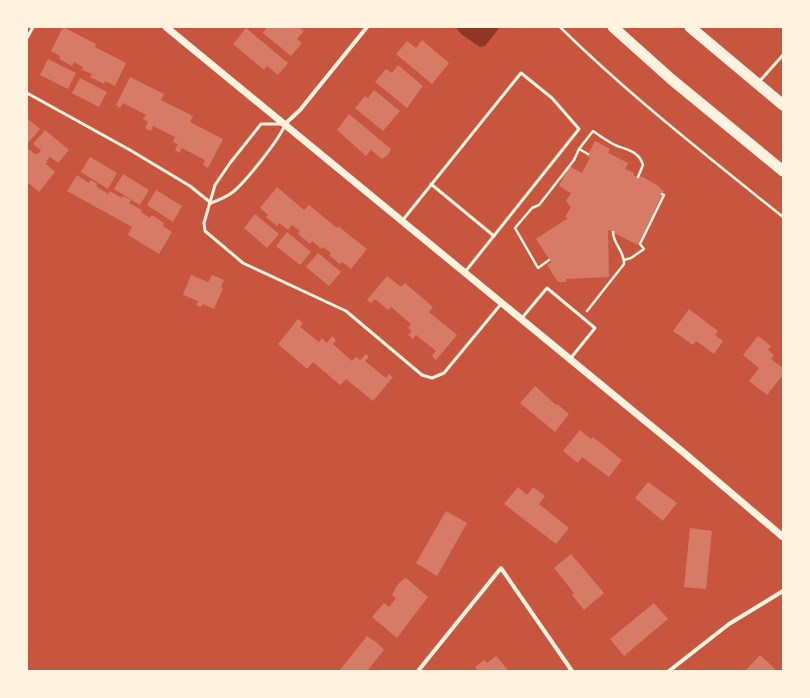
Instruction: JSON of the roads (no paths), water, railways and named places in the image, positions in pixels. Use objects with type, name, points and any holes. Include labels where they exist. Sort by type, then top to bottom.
[{"type":"highway","points":[[613,27],[677,83],[783,171]]},
{"type":"highway","points":[[690,27],[783,105]]},
{"type":"street","points":[[166,27],[465,272],[783,537]]},
{"type":"street","points":[[285,124],[300,110],[367,27]]},
{"type":"street","points":[[418,671],[501,568],[572,671]]},
{"type":"street","points":[[669,671],[717,632],[783,591]]},
{"type":"lane","points":[[27,38],[33,27]]},
{"type":"lane","points":[[757,84],[783,54]]},
{"type":"lane","points":[[402,221],[521,73],[552,98],[579,129],[465,272]]},
{"type":"lane","points":[[27,93],[130,150],[190,186],[211,203]]},
{"type":"lane","points":[[211,203],[220,200],[234,191],[275,143],[285,124],[261,124],[219,177],[215,185],[211,203],[204,222],[205,231],[235,257],[252,268],[340,307],[411,366],[432,378],[442,376],[502,303]]},
{"type":"lane","points":[[431,184],[494,236]]},
{"type":"lane","points":[[521,319],[546,288],[582,317],[595,328],[570,359]]}]
